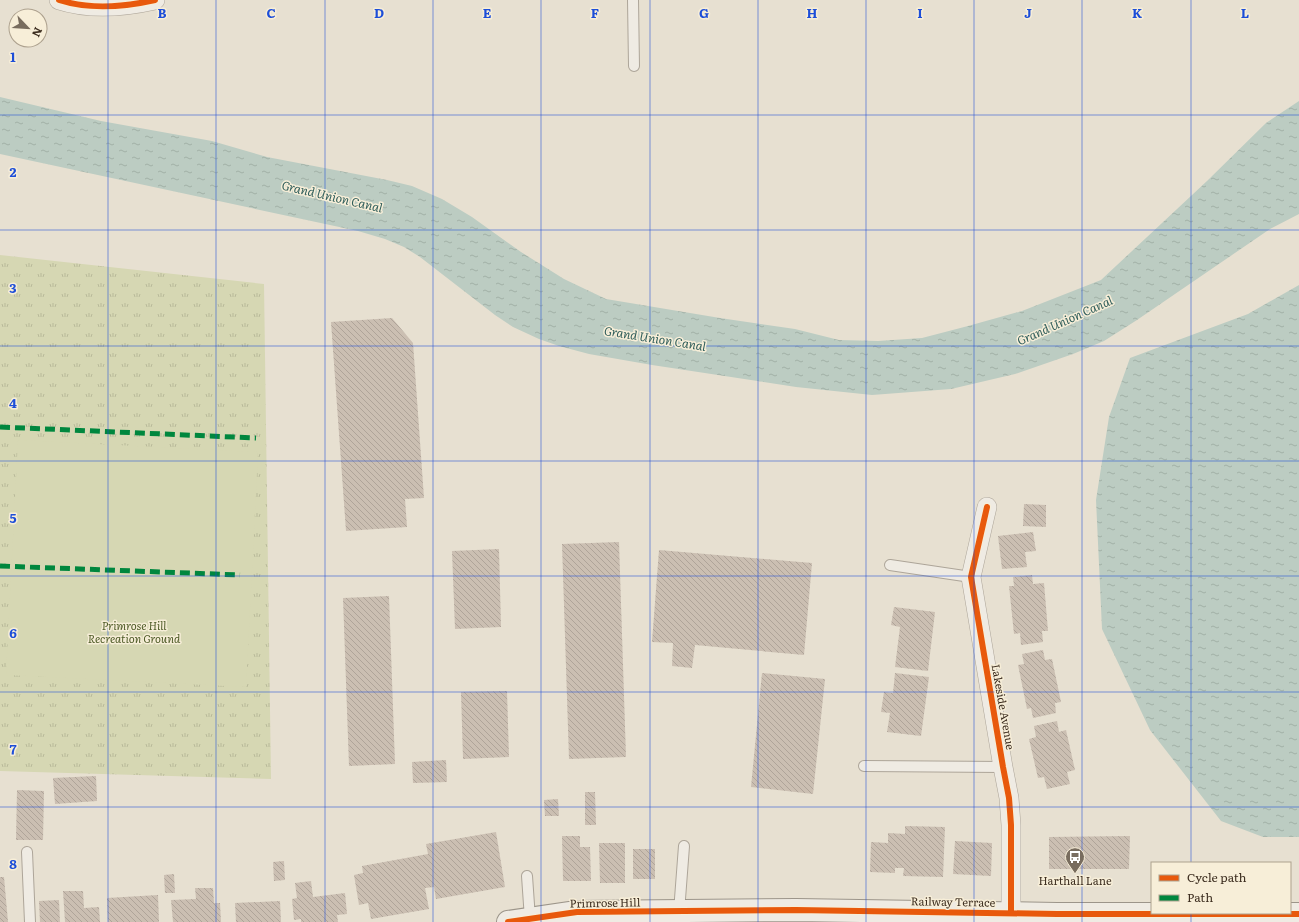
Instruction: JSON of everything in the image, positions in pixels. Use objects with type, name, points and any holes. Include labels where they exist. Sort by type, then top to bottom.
[{"type":"street","points":[[59,0],[100,7],[136,4],[155,0]]},
{"type":"street","name":"Lakeside Avenue","points":[[988,507],[971,577],[1009,798],[1011,825],[1011,912]]},
{"type":"street","name":"Railway Terrace","points":[[679,917],[796,910],[1011,912],[1057,918],[1299,914]]},
{"type":"street","name":"Primrose Hill","points":[[508,922],[577,912],[679,917]]},
{"type":"lane","points":[[633,0],[634,66]]},
{"type":"lane","points":[[890,565],[971,577]]},
{"type":"lane","points":[[864,766],[1003,767]]},
{"type":"lane","points":[[679,917],[684,846]]},
{"type":"lane","points":[[27,852],[30,922]]},
{"type":"lane","points":[[527,876],[530,919]]},
{"type":"green space","name":"Primrose Hill Recreation Ground","points":[[0,255],[264,284],[271,779],[0,771]]},
{"type":"green space","points":[[18,440],[258,452],[246,687],[6,675]]},
{"type":"water","name":"Grand Union Canal","points":[[0,97],[101,121],[212,141],[267,157],[412,186],[442,199],[472,217],[521,252],[564,279],[606,299],[795,329],[839,340],[878,341],[922,338],[1022,311],[1101,280],[1207,181],[1266,123],[1299,101],[1299,214],[1270,229],[1104,341],[1073,354],[1015,374],[951,389],[872,395],[796,387],[652,365],[589,354],[559,346],[513,327],[495,315],[420,257],[404,247],[385,239],[358,231],[0,154]]},
{"type":"water","points":[[1299,285],[1299,837],[1263,837],[1221,821],[1150,730],[1102,629],[1096,500],[1109,417],[1130,358],[1248,314]]},
{"type":"building","points":[[392,318],[413,343],[424,498],[405,499],[407,527],[346,531],[331,322]]},
{"type":"building","points":[[1024,504],[1046,505],[1046,527],[1023,526]]},
{"type":"building","points":[[1033,532],[1036,551],[1025,552],[1027,567],[1002,569],[998,536]]},
{"type":"building","points":[[619,542],[626,757],[569,759],[562,544]]},
{"type":"building","points":[[499,549],[501,627],[455,629],[452,551]]},
{"type":"building","points":[[659,550],[812,563],[804,655],[695,645],[692,668],[672,666],[673,643],[652,642]]},
{"type":"building","points":[[1032,575],[1033,584],[1044,583],[1048,631],[1042,631],[1043,642],[1021,645],[1020,633],[1014,634],[1009,586],[1014,586],[1013,577]]},
{"type":"building","points":[[389,596],[395,764],[349,766],[343,598]]},
{"type":"building","points":[[894,607],[935,612],[928,671],[895,667],[900,627],[891,625]]},
{"type":"building","points":[[1043,650],[1045,660],[1052,659],[1061,702],[1055,703],[1056,713],[1033,718],[1031,708],[1027,709],[1018,665],[1024,664],[1022,654]]},
{"type":"building","points":[[762,673],[825,679],[813,794],[751,787]]},
{"type":"building","points":[[895,673],[929,677],[921,736],[887,732],[890,713],[881,712],[884,692],[893,693]]},
{"type":"building","points":[[507,691],[509,757],[463,759],[461,692]]},
{"type":"building","points":[[1057,721],[1059,732],[1066,730],[1075,770],[1067,772],[1070,784],[1047,789],[1044,777],[1038,778],[1029,739],[1036,737],[1034,726]]},
{"type":"building","points":[[446,760],[447,782],[413,783],[412,762]]},
{"type":"building","points":[[96,776],[97,801],[55,804],[53,778]]},
{"type":"building","points":[[17,790],[44,791],[43,840],[16,840]]},
{"type":"building","points":[[585,792],[595,792],[596,825],[585,825]]},
{"type":"building","points":[[558,799],[559,816],[545,816],[544,800]]},
{"type":"building","points":[[905,826],[945,827],[943,877],[903,876],[904,868],[895,868],[895,873],[870,872],[871,842],[888,843],[888,833],[905,834]]},
{"type":"building","points":[[496,832],[505,887],[436,899],[434,887],[425,888],[429,909],[371,919],[368,903],[359,905],[354,875],[363,873],[362,866],[428,854],[426,844]]},
{"type":"building","points":[[562,836],[580,836],[580,847],[590,847],[591,881],[563,881]]},
{"type":"building","points":[[1130,836],[1129,869],[1049,869],[1049,837]]},
{"type":"building","points":[[955,841],[992,843],[991,876],[953,874]]},
{"type":"building","points":[[599,843],[625,843],[625,883],[600,883]]},
{"type":"building","points":[[633,849],[655,849],[655,879],[633,879]]},
{"type":"building","points":[[284,861],[285,880],[274,881],[273,862]]},
{"type":"building","points":[[174,874],[175,893],[165,893],[164,875]]},
{"type":"building","points":[[0,877],[4,877],[8,922],[0,922]]},
{"type":"building","points":[[311,881],[313,897],[345,893],[347,914],[337,915],[338,922],[301,922],[301,919],[294,920],[292,899],[297,898],[295,883]]},
{"type":"building","points":[[195,888],[213,888],[214,903],[220,903],[221,922],[173,922],[171,900],[196,899]]},
{"type":"building","points":[[63,891],[83,891],[84,908],[99,907],[100,922],[65,922]]},
{"type":"building","points":[[158,895],[159,922],[108,922],[107,898]]},
{"type":"building","points":[[59,900],[60,922],[40,922],[39,901]]},
{"type":"building","points":[[280,901],[281,922],[236,922],[235,903]]},
{"type":"marked path","points":[[0,427],[256,438]]},
{"type":"marked path","points":[[0,566],[240,575]]},
{"type":"cycle path","points":[[59,0],[95,6],[119,6],[155,0]]},
{"type":"cycle path","points":[[987,507],[971,577],[1009,798],[1011,825],[1011,912]]},
{"type":"cycle path","points":[[508,922],[577,912],[796,910],[1057,914],[1299,914]]},
{"type":"place","name":"Harthall Lane","points":[[1075,874]]}]
